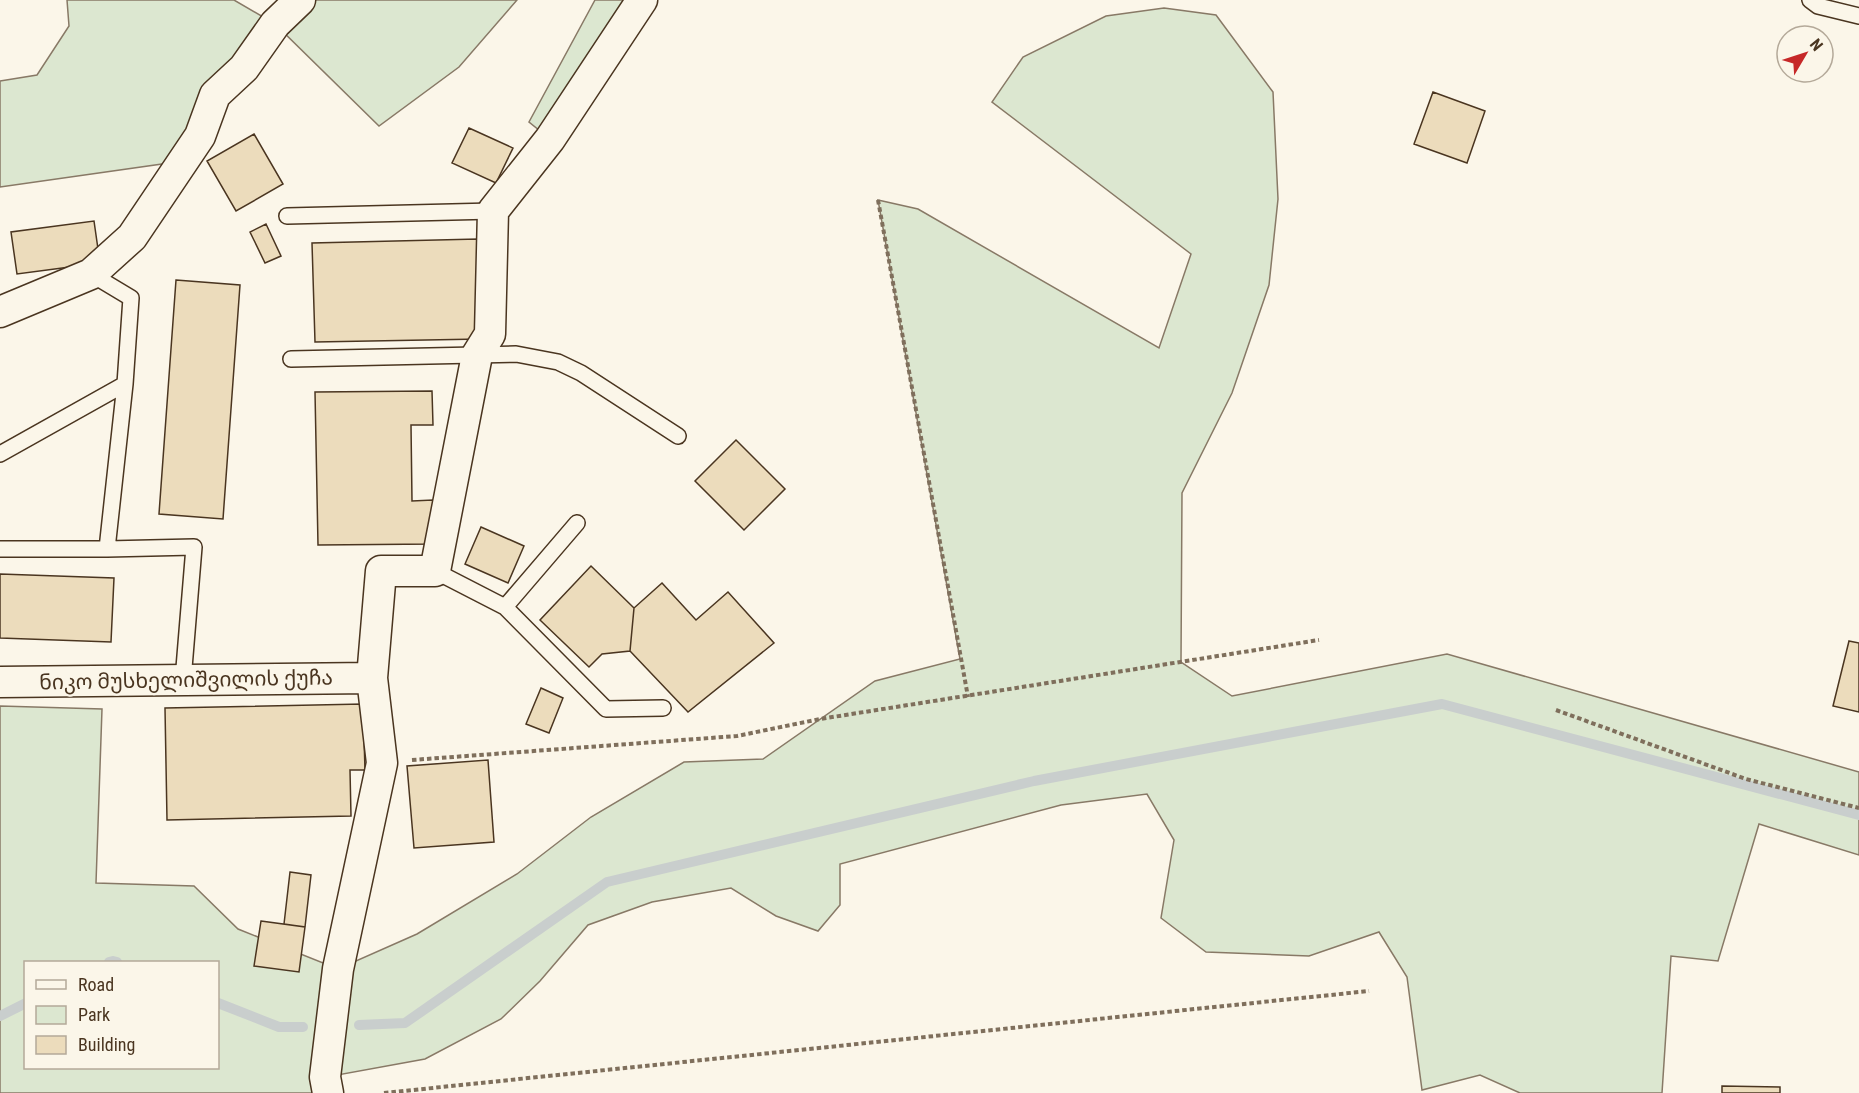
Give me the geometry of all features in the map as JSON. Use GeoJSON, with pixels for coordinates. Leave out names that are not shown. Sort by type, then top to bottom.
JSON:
{"type":"FeatureCollection","features":[{"type":"Feature","properties":{"kind":"street"},"geometry":{"type":"LineString","coordinates":[[0,312],[91,274],[132,237],[200,136],[215,94],[244,68],[275,24],[300,0]]}},
{"type":"Feature","properties":{"kind":"street"},"geometry":{"type":"LineString","coordinates":[[328,1093],[325,1077],[338,969],[382,763],[372,678],[381,571],[435,571],[477,355],[490,334],[493,211],[550,139],[642,0]]}},
{"type":"Feature","properties":{"kind":"street","name":"ნიკო მუსხელიშვილის ქუჩა"},"geometry":{"type":"LineString","coordinates":[[0,682],[372,678]]}},
{"type":"Feature","properties":{"kind":"lane"},"geometry":{"type":"LineString","coordinates":[[1810,0],[1818,6],[1859,16]]}},
{"type":"Feature","properties":{"kind":"lane"},"geometry":{"type":"LineString","coordinates":[[287,216],[493,211]]}},
{"type":"Feature","properties":{"kind":"lane"},"geometry":{"type":"LineString","coordinates":[[91,274],[131,298],[125,384],[106,549]]}},
{"type":"Feature","properties":{"kind":"lane"},"geometry":{"type":"LineString","coordinates":[[291,359],[516,354],[558,362],[581,373],[678,436]]}},
{"type":"Feature","properties":{"kind":"lane"},"geometry":{"type":"LineString","coordinates":[[0,454],[125,384]]}},
{"type":"Feature","properties":{"kind":"lane"},"geometry":{"type":"LineString","coordinates":[[505,607],[577,523]]}},
{"type":"Feature","properties":{"kind":"lane"},"geometry":{"type":"LineString","coordinates":[[0,549],[194,547],[183,680]]}},
{"type":"Feature","properties":{"kind":"lane"},"geometry":{"type":"LineString","coordinates":[[435,571],[505,607],[606,708],[663,708]]}},
{"type":"Feature","properties":{"kind":"path"},"geometry":{"type":"LineString","coordinates":[[878,200],[968,697]]}},
{"type":"Feature","properties":{"kind":"path"},"geometry":{"type":"LineString","coordinates":[[382,763],[737,736],[820,719],[1318,640]]}},
{"type":"Feature","properties":{"kind":"path"},"geometry":{"type":"LineString","coordinates":[[1556,710],[1746,779],[1859,808]]}},
{"type":"Feature","properties":{"kind":"path"},"geometry":{"type":"LineString","coordinates":[[384,1093],[1369,991]]}},
{"type":"Feature","properties":{"kind":"green space"},"geometry":{"type":"Polygon","coordinates":[[[67,0],[234,0],[275,24],[183,161],[0,187],[0,81],[37,75],[69,26],[67,0]]]}},
{"type":"Feature","properties":{"kind":"green space"},"geometry":{"type":"Polygon","coordinates":[[[300,0],[517,0],[459,67],[379,126],[275,24],[300,0]]]}},
{"type":"Feature","properties":{"kind":"green space"},"geometry":{"type":"Polygon","coordinates":[[[595,0],[642,0],[550,139],[529,122],[595,0]]]}},
{"type":"Feature","properties":{"kind":"green space"},"geometry":{"type":"Polygon","coordinates":[[[1164,8],[1216,15],[1273,92],[1278,199],[1269,285],[1232,393],[1182,493],[1181,662],[1232,696],[1447,654],[1859,772],[1859,855],[1759,824],[1718,961],[1671,956],[1662,1093],[1520,1093],[1480,1075],[1422,1090],[1407,977],[1379,932],[1309,956],[1206,952],[1161,918],[1174,840],[1147,794],[1061,805],[840,864],[840,905],[818,931],[776,916],[731,888],[652,902],[588,925],[540,981],[501,1019],[425,1059],[326,1077],[328,1093],[0,1093],[0,706],[102,709],[96,883],[194,886],[238,929],[338,969],[417,934],[517,874],[591,817],[684,762],[763,759],[875,681],[960,659],[878,200],[918,209],[1159,348],[1191,254],[992,102],[1023,57],[1106,16],[1164,8]]]}},
{"type":"Feature","properties":{"kind":"building"},"geometry":{"type":"Polygon","coordinates":[[[1433,92],[1485,111],[1467,163],[1414,144],[1433,92]]]}},
{"type":"Feature","properties":{"kind":"building"},"geometry":{"type":"Polygon","coordinates":[[[469,128],[513,148],[496,183],[452,163],[469,128]]]}},
{"type":"Feature","properties":{"kind":"building"},"geometry":{"type":"Polygon","coordinates":[[[254,134],[283,184],[236,211],[207,161],[254,134]]]}},
{"type":"Feature","properties":{"kind":"building"},"geometry":{"type":"Polygon","coordinates":[[[94,221],[100,263],[17,274],[11,232],[94,221]]]}},
{"type":"Feature","properties":{"kind":"building"},"geometry":{"type":"Polygon","coordinates":[[[266,224],[281,256],[265,263],[250,232],[266,224]]]}},
{"type":"Feature","properties":{"kind":"building"},"geometry":{"type":"Polygon","coordinates":[[[478,239],[481,339],[315,342],[312,243],[478,239]]]}},
{"type":"Feature","properties":{"kind":"building"},"geometry":{"type":"Polygon","coordinates":[[[176,280],[240,285],[223,519],[159,514],[176,280]]]}},
{"type":"Feature","properties":{"kind":"building"},"geometry":{"type":"Polygon","coordinates":[[[432,391],[433,425],[411,425],[412,501],[433,500],[434,544],[318,545],[315,392],[432,391]]]}},
{"type":"Feature","properties":{"kind":"building"},"geometry":{"type":"Polygon","coordinates":[[[736,440],[785,489],[744,530],[695,481],[736,440]]]}},
{"type":"Feature","properties":{"kind":"building"},"geometry":{"type":"Polygon","coordinates":[[[481,527],[524,546],[508,583],[465,564],[481,527]]]}},
{"type":"Feature","properties":{"kind":"building"},"geometry":{"type":"Polygon","coordinates":[[[591,566],[634,608],[630,651],[602,654],[589,667],[540,620],[591,566]]]}},
{"type":"Feature","properties":{"kind":"building"},"geometry":{"type":"Polygon","coordinates":[[[0,574],[114,578],[111,642],[0,638],[0,574]]]}},
{"type":"Feature","properties":{"kind":"building"},"geometry":{"type":"Polygon","coordinates":[[[662,583],[696,620],[728,592],[774,643],[688,712],[630,651],[634,608],[662,583]]]}},
{"type":"Feature","properties":{"kind":"building"},"geometry":{"type":"Polygon","coordinates":[[[1849,641],[1859,643],[1859,712],[1833,706],[1849,641]]]}},
{"type":"Feature","properties":{"kind":"building"},"geometry":{"type":"Polygon","coordinates":[[[541,688],[563,698],[549,733],[526,724],[541,688]]]}},
{"type":"Feature","properties":{"kind":"building"},"geometry":{"type":"Polygon","coordinates":[[[363,704],[365,770],[350,770],[351,816],[167,820],[165,708],[363,704]]]}},
{"type":"Feature","properties":{"kind":"building"},"geometry":{"type":"Polygon","coordinates":[[[488,760],[494,842],[414,848],[407,766],[488,760]]]}},
{"type":"Feature","properties":{"kind":"building"},"geometry":{"type":"Polygon","coordinates":[[[290,872],[311,875],[305,927],[284,924],[290,872]]]}},
{"type":"Feature","properties":{"kind":"building"},"geometry":{"type":"Polygon","coordinates":[[[261,921],[305,927],[299,972],[254,966],[261,921]]]}},
{"type":"Feature","properties":{"kind":"building"},"geometry":{"type":"Polygon","coordinates":[[[1722,1086],[1780,1087],[1780,1093],[1722,1093],[1722,1086]]]}},
{"type":"Feature","properties":{"kind":"waterway"},"geometry":{"type":"LineString","coordinates":[[359,1025],[405,1023],[607,882],[1034,781],[1442,704],[1859,815]]}},
{"type":"Feature","properties":{"kind":"waterway"},"geometry":{"type":"LineString","coordinates":[[219,1003],[279,1027],[303,1027]]}},
{"type":"Feature","properties":{"kind":"waterway"},"geometry":{"type":"LineString","coordinates":[[0,1016],[24,1004]]}}]}
